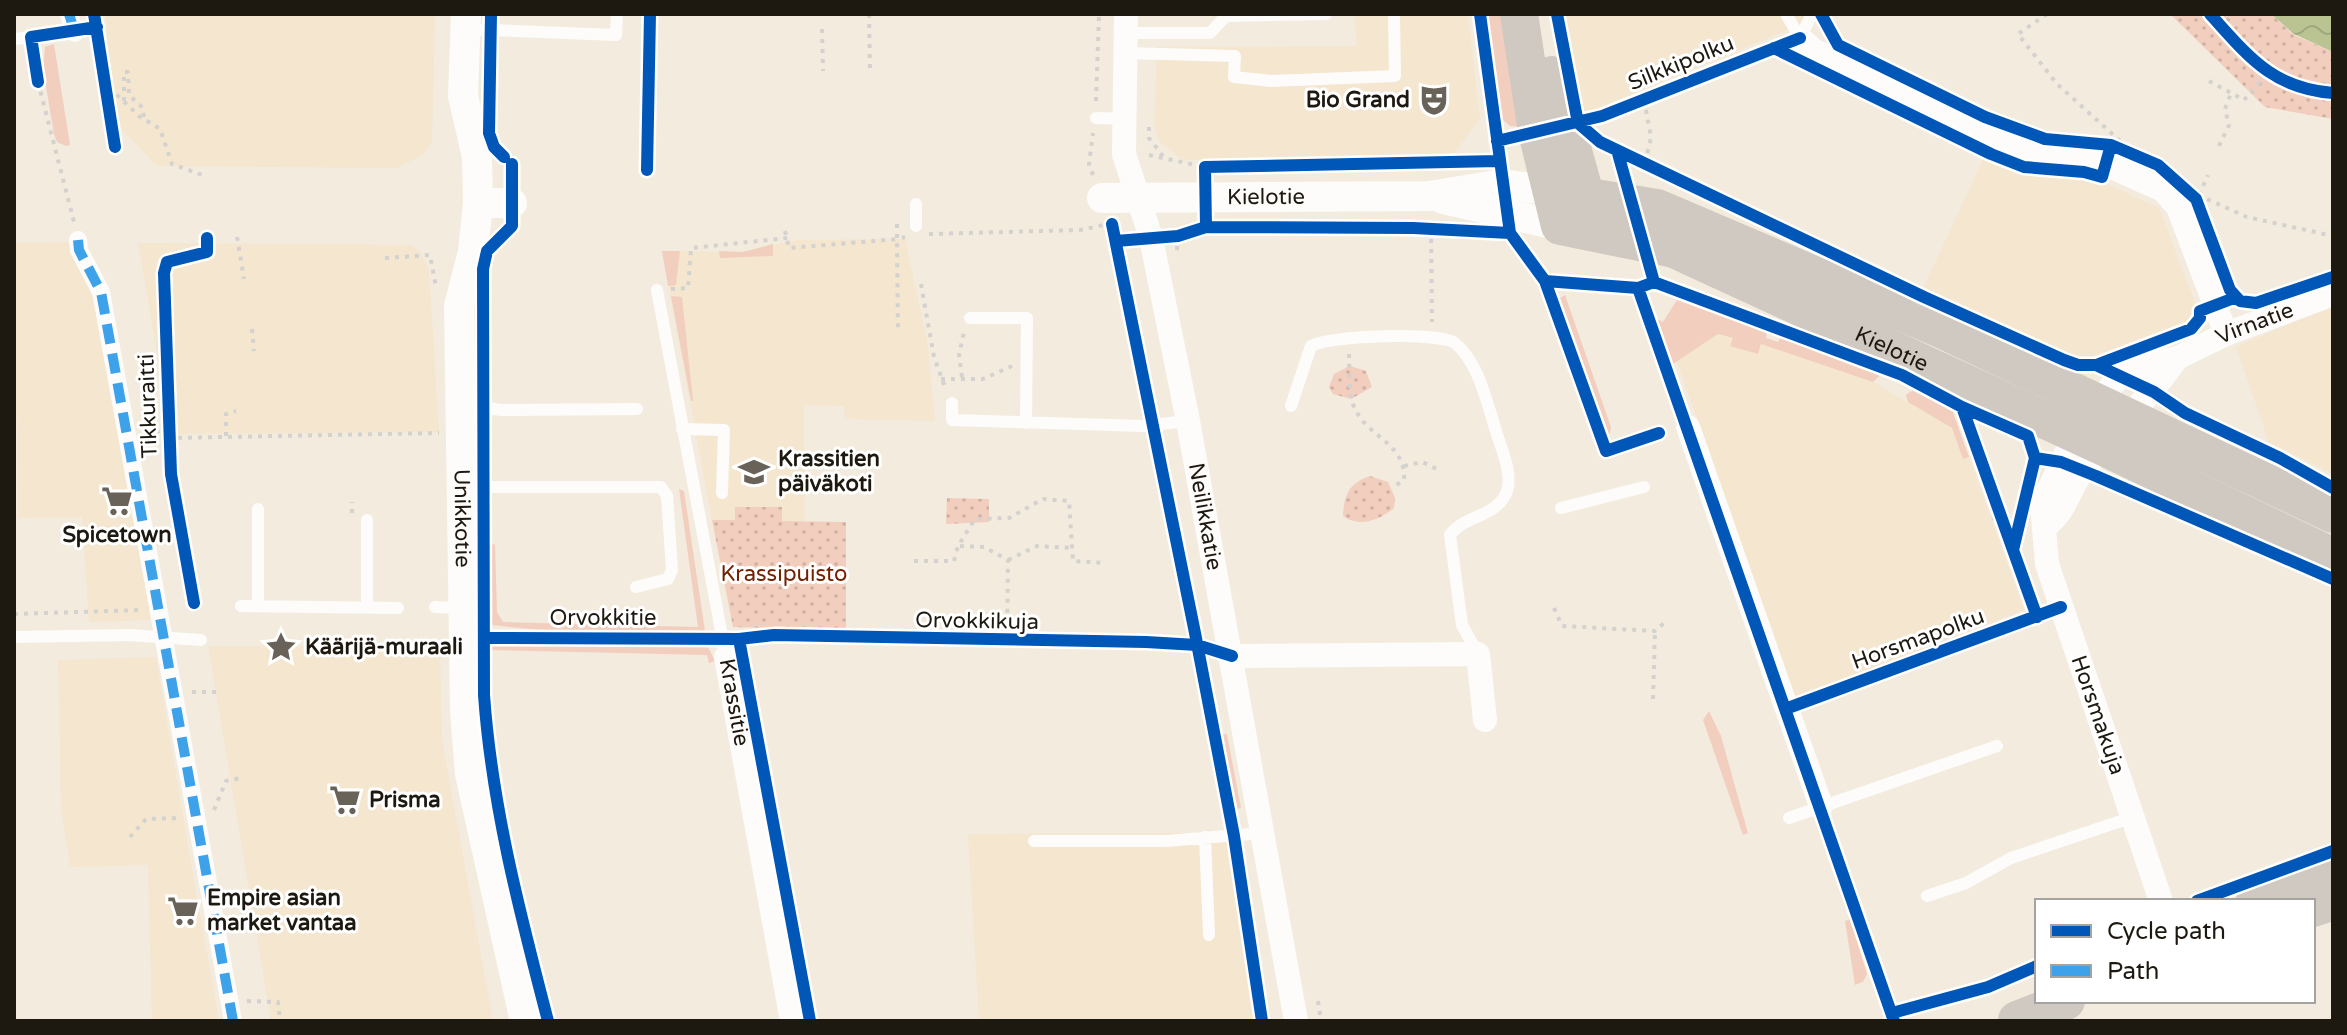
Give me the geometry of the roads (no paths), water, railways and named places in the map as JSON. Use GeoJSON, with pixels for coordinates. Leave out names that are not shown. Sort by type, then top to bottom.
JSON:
{"type":"FeatureCollection","features":[{"type":"Feature","properties":{"kind":"main road"},"geometry":{"type":"LineString","coordinates":[[1519,14],[1535,121],[1573,211]]}},
{"type":"Feature","properties":{"kind":"main road"},"geometry":{"type":"LineString","coordinates":[[1538,14],[1564,126],[1573,211]]}},
{"type":"Feature","properties":{"kind":"main road","name":"Kielotie"},"geometry":{"type":"LineString","coordinates":[[1573,211],[1657,208],[1941,329],[2100,425],[2333,557]]}},
{"type":"Feature","properties":{"kind":"main road","name":"Kielotie"},"geometry":{"type":"LineString","coordinates":[[2100,425],[2333,514]]}},
{"type":"Feature","properties":{"kind":"main road"},"geometry":{"type":"LineString","coordinates":[[2260,899],[2333,872]]}},
{"type":"Feature","properties":{"kind":"main road"},"geometry":{"type":"LineString","coordinates":[[2016,1020],[2035,1002]]}},
{"type":"Feature","properties":{"kind":"main road"},"geometry":{"type":"LineString","coordinates":[[2016,1020],[2061,1003]]}},
{"type":"Feature","properties":{"kind":"street"},"geometry":{"type":"LineString","coordinates":[[69,14],[75,33]]}},
{"type":"Feature","properties":{"kind":"street","name":"Unikkotie"},"geometry":{"type":"LineString","coordinates":[[466,21],[463,96],[477,157],[478,203],[473,252],[459,306],[465,711],[470,774],[525,1021]]}},
{"type":"Feature","properties":{"kind":"street","name":"Neilikkatie"},"geometry":{"type":"LineString","coordinates":[[1126,33],[1124,154],[1151,238],[1188,421],[1296,1021]]}},
{"type":"Feature","properties":{"kind":"street"},"geometry":{"type":"LineString","coordinates":[[1800,38],[1813,50],[1999,138],[2041,153],[2112,150],[2175,202],[2226,334]]}},
{"type":"Feature","properties":{"kind":"street","name":"Kielotie"},"geometry":{"type":"LineString","coordinates":[[1110,218],[1135,196],[1430,196],[1502,184],[1573,211]]}},
{"type":"Feature","properties":{"kind":"street"},"geometry":{"type":"LineString","coordinates":[[478,203],[512,203]]}},
{"type":"Feature","properties":{"kind":"street","name":"Tikkuraitti"},"geometry":{"type":"LineString","coordinates":[[78,240],[79,250],[101,292],[233,1021]]}},
{"type":"Feature","properties":{"kind":"street","name":"Virnatie"},"geometry":{"type":"LineString","coordinates":[[2100,425],[2121,376],[2138,367],[2177,358],[2226,334],[2333,294]]}},
{"type":"Feature","properties":{"kind":"street","name":"Virnatie"},"geometry":{"type":"LineString","coordinates":[[2100,425],[2154,392],[2177,358]]}},
{"type":"Feature","properties":{"kind":"street","name":"Horsmakuja"},"geometry":{"type":"LineString","coordinates":[[2100,425],[2083,471],[2059,516],[2046,526],[2047,564],[2160,899]]}},
{"type":"Feature","properties":{"kind":"street"},"geometry":{"type":"LineString","coordinates":[[1688,427],[1821,806]]}},
{"type":"Feature","properties":{"kind":"street"},"geometry":{"type":"LineString","coordinates":[[1232,656],[1478,654],[1485,720]]}},
{"type":"Feature","properties":{"kind":"street","name":"Krassitie"},"geometry":{"type":"LineString","coordinates":[[726,657],[792,1021]]}},
{"type":"Feature","properties":{"kind":"lane"},"geometry":{"type":"LineString","coordinates":[[466,21],[616,35],[617,14]]}},
{"type":"Feature","properties":{"kind":"lane"},"geometry":{"type":"LineString","coordinates":[[1126,33],[1210,33],[1227,15],[1326,14]]}},
{"type":"Feature","properties":{"kind":"lane"},"geometry":{"type":"LineString","coordinates":[[1126,33],[1235,56],[1234,77],[1272,81],[1395,76],[1394,14]]}},
{"type":"Feature","properties":{"kind":"lane"},"geometry":{"type":"LineString","coordinates":[[1786,14],[1800,38]]}},
{"type":"Feature","properties":{"kind":"lane"},"geometry":{"type":"LineString","coordinates":[[1800,38],[1812,14]]}},
{"type":"Feature","properties":{"kind":"lane"},"geometry":{"type":"LineString","coordinates":[[14,39],[31,37]]}},
{"type":"Feature","properties":{"kind":"lane"},"geometry":{"type":"LineString","coordinates":[[1096,118],[1125,119]]}},
{"type":"Feature","properties":{"kind":"lane"},"geometry":{"type":"LineString","coordinates":[[916,204],[916,226]]}},
{"type":"Feature","properties":{"kind":"lane","name":"Krassitie"},"geometry":{"type":"LineString","coordinates":[[657,290],[726,657]]}},
{"type":"Feature","properties":{"kind":"lane"},"geometry":{"type":"LineString","coordinates":[[970,318],[1027,318],[1026,423]]}},
{"type":"Feature","properties":{"kind":"lane"},"geometry":{"type":"LineString","coordinates":[[1291,406],[1311,346],[1329,339],[1438,336],[1452,341],[1473,365],[1503,453],[1508,484],[1502,500],[1490,511],[1450,535],[1462,625],[1478,654]]}},
{"type":"Feature","properties":{"kind":"lane"},"geometry":{"type":"LineString","coordinates":[[952,403],[952,420],[1155,426],[1188,421]]}},
{"type":"Feature","properties":{"kind":"lane"},"geometry":{"type":"LineString","coordinates":[[461,419],[501,410],[637,409]]}},
{"type":"Feature","properties":{"kind":"lane"},"geometry":{"type":"LineString","coordinates":[[682,429],[724,430],[722,493]]}},
{"type":"Feature","properties":{"kind":"lane"},"geometry":{"type":"LineString","coordinates":[[463,487],[661,487],[667,496],[672,570],[668,579],[636,587]]}},
{"type":"Feature","properties":{"kind":"lane"},"geometry":{"type":"LineString","coordinates":[[1561,508],[1644,487]]}},
{"type":"Feature","properties":{"kind":"lane"},"geometry":{"type":"LineString","coordinates":[[258,509],[258,606]]}},
{"type":"Feature","properties":{"kind":"lane"},"geometry":{"type":"LineString","coordinates":[[367,520],[367,607]]}},
{"type":"Feature","properties":{"kind":"lane"},"geometry":{"type":"LineString","coordinates":[[241,606],[398,608]]}},
{"type":"Feature","properties":{"kind":"lane"},"geometry":{"type":"LineString","coordinates":[[435,607],[465,608]]}},
{"type":"Feature","properties":{"kind":"lane"},"geometry":{"type":"LineString","coordinates":[[14,637],[129,635],[201,640]]}},
{"type":"Feature","properties":{"kind":"lane"},"geometry":{"type":"LineString","coordinates":[[1789,818],[1997,746]]}},
{"type":"Feature","properties":{"kind":"lane"},"geometry":{"type":"LineString","coordinates":[[1927,896],[1966,883],[2011,858],[2133,817]]}},
{"type":"Feature","properties":{"kind":"lane"},"geometry":{"type":"LineString","coordinates":[[1034,841],[1166,841],[1263,833]]}},
{"type":"Feature","properties":{"kind":"lane"},"geometry":{"type":"LineString","coordinates":[[1205,837],[1209,935]]}},
{"type":"Feature","properties":{"kind":"water"},"geometry":{"type":"Polygon","coordinates":[[[2271,14],[2333,14],[2333,52],[2294,34],[2271,14]]]}},
{"type":"Feature","properties":{"kind":"place","name":"Bio Grand"},"geometry":{"type":"Point","coordinates":[1434,100]}},
{"type":"Feature","properties":{"kind":"place","name":"Krassitien päiväkoti"},"geometry":{"type":"Point","coordinates":[754,472]}},
{"type":"Feature","properties":{"kind":"place","name":"Spicetown"},"geometry":{"type":"Point","coordinates":[117,501]}},
{"type":"Feature","properties":{"kind":"place","name":"Käärijä-muraali"},"geometry":{"type":"Point","coordinates":[281,647]}},
{"type":"Feature","properties":{"kind":"place","name":"Prisma"},"geometry":{"type":"Point","coordinates":[345,800]}},
{"type":"Feature","properties":{"kind":"place","name":"Empire asian market vantaa"},"geometry":{"type":"Point","coordinates":[183,911]}},
{"type":"Feature","properties":{"kind":"park label","name":"Krassipuisto"},"geometry":{"type":"Point","coordinates":[784,574]}}]}
